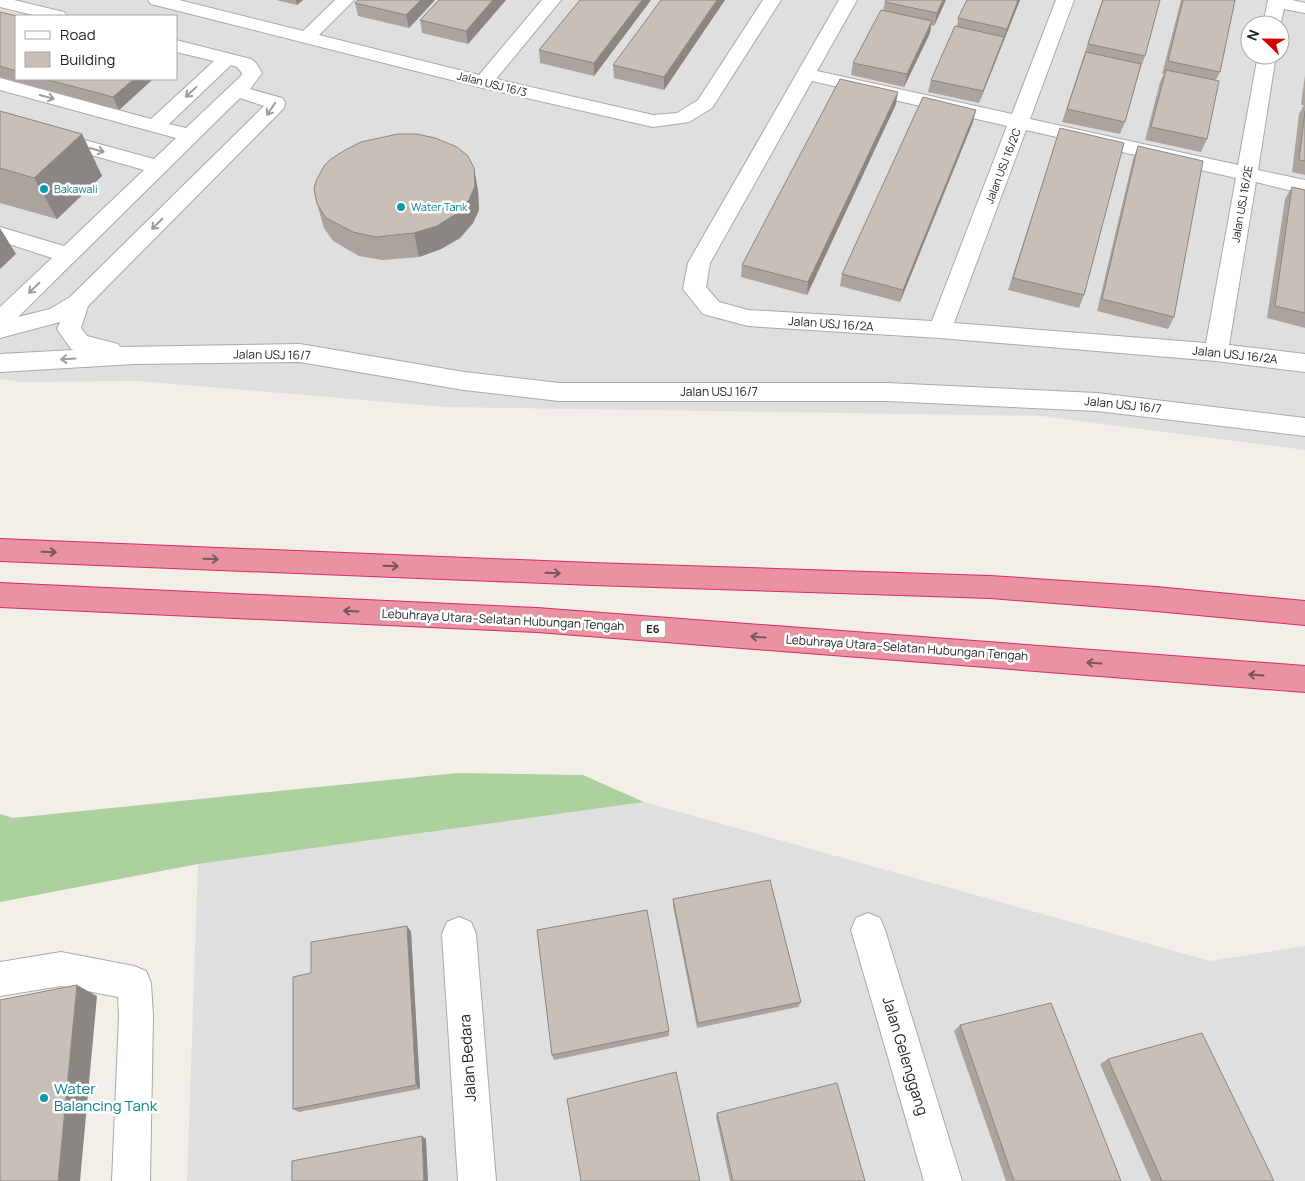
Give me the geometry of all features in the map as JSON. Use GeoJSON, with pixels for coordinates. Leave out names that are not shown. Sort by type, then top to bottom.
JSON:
{"type":"FeatureCollection","features":[{"type":"Feature","properties":{"kind":"highway"},"geometry":{"type":"LineString","coordinates":[[0,550],[592,574],[990,587],[1156,599],[1305,613]]}},
{"type":"Feature","properties":{"kind":"highway","name":"Lebuhraya Utara–Selatan Hubungan Tengah"},"geometry":{"type":"LineString","coordinates":[[0,596],[537,620],[1305,679]]}},
{"type":"Feature","properties":{"kind":"street","name":"Jalan USJ 16/3"},"geometry":{"type":"LineString","coordinates":[[157,0],[483,82],[632,118],[653,121],[682,118],[705,104],[772,0]]}},
{"type":"Feature","properties":{"kind":"street"},"geometry":{"type":"LineString","coordinates":[[307,37],[346,0]]}},
{"type":"Feature","properties":{"kind":"street"},"geometry":{"type":"LineString","coordinates":[[483,82],[552,0]]}},
{"type":"Feature","properties":{"kind":"street","name":"Jalan USJ 16/2A"},"geometry":{"type":"LineString","coordinates":[[848,0],[699,263],[694,289],[711,308],[748,318],[940,330],[1216,352],[1305,363]]}},
{"type":"Feature","properties":{"kind":"street","name":"Jalan USJ 16/2C"},"geometry":{"type":"LineString","coordinates":[[940,330],[1065,0]]}},
{"type":"Feature","properties":{"kind":"street"},"geometry":{"type":"LineString","coordinates":[[1274,15],[1276,1],[1305,8]]}},
{"type":"Feature","properties":{"kind":"street"},"geometry":{"type":"LineString","coordinates":[[0,2],[54,15]]}},
{"type":"Feature","properties":{"kind":"street"},"geometry":{"type":"LineString","coordinates":[[0,321],[237,91],[249,79],[252,73],[249,67],[244,64],[178,47]]}},
{"type":"Feature","properties":{"kind":"street"},"geometry":{"type":"LineString","coordinates":[[155,126],[227,59]]}},
{"type":"Feature","properties":{"kind":"street","name":"Jalan USJ 16/2E"},"geometry":{"type":"LineString","coordinates":[[1216,352],[1265,65]]}},
{"type":"Feature","properties":{"kind":"street"},"geometry":{"type":"LineString","coordinates":[[806,74],[1305,187]]}},
{"type":"Feature","properties":{"kind":"street"},"geometry":{"type":"LineString","coordinates":[[0,84],[191,136]]}},
{"type":"Feature","properties":{"kind":"street"},"geometry":{"type":"LineString","coordinates":[[0,330],[58,315],[78,303],[274,108],[275,102],[237,91]]}},
{"type":"Feature","properties":{"kind":"street"},"geometry":{"type":"LineString","coordinates":[[0,123],[158,167]]}},
{"type":"Feature","properties":{"kind":"street"},"geometry":{"type":"LineString","coordinates":[[0,234],[68,255]]}},
{"type":"Feature","properties":{"kind":"street"},"geometry":{"type":"LineString","coordinates":[[78,303],[69,329],[79,343],[134,355]]}},
{"type":"Feature","properties":{"kind":"street","name":"Jalan USJ 16/7"},"geometry":{"type":"LineString","coordinates":[[134,355],[300,353],[464,381],[559,392],[887,392],[1098,402],[1305,427]]}},
{"type":"Feature","properties":{"kind":"street"},"geometry":{"type":"LineString","coordinates":[[0,363],[134,355]]}},
{"type":"Feature","properties":{"kind":"street","name":"Jalan Gelenggang"},"geometry":{"type":"LineString","coordinates":[[868,930],[943,1181]]}},
{"type":"Feature","properties":{"kind":"street","name":"Jalan Bedara"},"geometry":{"type":"LineString","coordinates":[[459,934],[477,1181]]}},
{"type":"Feature","properties":{"kind":"street"},"geometry":{"type":"LineString","coordinates":[[0,979],[61,969],[134,983],[136,1016],[131,1181]]}},
{"type":"Feature","properties":{"kind":"shaded area"},"geometry":{"type":"Polygon","coordinates":[[[0,0],[1305,0],[1305,450],[1041,416],[447,407],[137,381],[21,382],[0,379],[0,0]]]}},
{"type":"Feature","properties":{"kind":"shaded area"},"geometry":{"type":"Polygon","coordinates":[[[644,802],[1210,961],[1305,946],[1305,1181],[187,1181],[198,864],[644,802]]]}},
{"type":"Feature","properties":{"kind":"green space"},"geometry":{"type":"Polygon","coordinates":[[[457,773],[583,775],[644,802],[198,864],[0,902],[0,814],[13,818],[457,773]]]}},
{"type":"Feature","properties":{"kind":"building"},"geometry":{"type":"Polygon","coordinates":[[[358,0],[421,0],[406,15],[355,3],[358,0]]]}},
{"type":"Feature","properties":{"kind":"building"},"geometry":{"type":"Polygon","coordinates":[[[439,0],[493,0],[466,31],[420,20],[439,0]]]}},
{"type":"Feature","properties":{"kind":"building"},"geometry":{"type":"Polygon","coordinates":[[[580,0],[642,0],[594,63],[539,50],[580,0]]]}},
{"type":"Feature","properties":{"kind":"building"},"geometry":{"type":"Polygon","coordinates":[[[661,0],[717,0],[664,77],[613,65],[661,0]]]}},
{"type":"Feature","properties":{"kind":"building"},"geometry":{"type":"Polygon","coordinates":[[[886,0],[943,0],[937,13],[885,2],[886,0]]]}},
{"type":"Feature","properties":{"kind":"building"},"geometry":{"type":"Polygon","coordinates":[[[967,0],[1018,0],[1007,29],[958,18],[967,0]]]}},
{"type":"Feature","properties":{"kind":"building"},"geometry":{"type":"Polygon","coordinates":[[[1103,0],[1160,0],[1145,56],[1088,44],[1103,0]]]}},
{"type":"Feature","properties":{"kind":"building"},"geometry":{"type":"Polygon","coordinates":[[[1183,0],[1235,0],[1220,72],[1168,61],[1183,0]]]}},
{"type":"Feature","properties":{"kind":"building"},"geometry":{"type":"Polygon","coordinates":[[[881,10],[932,21],[907,74],[853,63],[881,10]]]}},
{"type":"Feature","properties":{"kind":"building"},"geometry":{"type":"Polygon","coordinates":[[[0,12],[15,16],[15,71],[0,66],[0,12]]]}},
{"type":"Feature","properties":{"kind":"building"},"geometry":{"type":"Polygon","coordinates":[[[955,26],[1004,37],[983,91],[931,80],[955,26]]]}},
{"type":"Feature","properties":{"kind":"building"},"geometry":{"type":"Polygon","coordinates":[[[1086,52],[1141,64],[1125,122],[1067,109],[1086,52]]]}},
{"type":"Feature","properties":{"kind":"building"},"geometry":{"type":"Polygon","coordinates":[[[1166,70],[1219,81],[1207,139],[1151,127],[1166,70]]]}},
{"type":"Feature","properties":{"kind":"building"},"geometry":{"type":"Polygon","coordinates":[[[840,79],[898,92],[808,282],[742,265],[840,79]]]}},
{"type":"Feature","properties":{"kind":"building"},"geometry":{"type":"Polygon","coordinates":[[[49,80],[133,80],[113,97],[49,80]]]}},
{"type":"Feature","properties":{"kind":"building"},"geometry":{"type":"Polygon","coordinates":[[[923,97],[976,110],[903,290],[842,274],[923,97]]]}},
{"type":"Feature","properties":{"kind":"building"},"geometry":{"type":"Polygon","coordinates":[[[0,111],[82,134],[34,178],[0,168],[0,111]]]}},
{"type":"Feature","properties":{"kind":"building"},"geometry":{"type":"Polygon","coordinates":[[[1305,111],[1305,161],[1299,160],[1305,111]]]}},
{"type":"Feature","properties":{"kind":"building"},"geometry":{"type":"Polygon","coordinates":[[[1060,128],[1124,143],[1084,295],[1013,278],[1060,128]]]}},
{"type":"Feature","properties":{"kind":"building","name":"Water Tank"},"geometry":{"type":"Polygon","coordinates":[[[398,134],[417,134],[435,138],[457,147],[468,156],[474,168],[475,186],[469,200],[456,214],[437,226],[414,233],[376,237],[353,232],[326,218],[317,204],[314,189],[324,166],[331,159],[361,142],[398,134]]]}},
{"type":"Feature","properties":{"kind":"building"},"geometry":{"type":"Polygon","coordinates":[[[1138,146],[1203,161],[1174,317],[1102,299],[1138,146]]]}},
{"type":"Feature","properties":{"kind":"building"},"geometry":{"type":"Polygon","coordinates":[[[1292,187],[1305,190],[1305,313],[1275,306],[1292,187]]]}},
{"type":"Feature","properties":{"kind":"building"},"geometry":{"type":"Polygon","coordinates":[[[770,880],[801,1002],[698,1023],[673,899],[770,880]]]}},
{"type":"Feature","properties":{"kind":"building"},"geometry":{"type":"Polygon","coordinates":[[[647,910],[669,1031],[552,1055],[537,930],[647,910]]]}},
{"type":"Feature","properties":{"kind":"building"},"geometry":{"type":"Polygon","coordinates":[[[407,926],[416,1085],[293,1109],[293,977],[311,973],[311,942],[407,926]]]}},
{"type":"Feature","properties":{"kind":"building","name":"Water Balancing Tank"},"geometry":{"type":"Polygon","coordinates":[[[77,985],[58,1181],[0,1181],[0,1000],[77,985]]]}},
{"type":"Feature","properties":{"kind":"building"},"geometry":{"type":"Polygon","coordinates":[[[1051,1003],[1121,1181],[1014,1181],[960,1025],[1051,1003]]]}},
{"type":"Feature","properties":{"kind":"building"},"geometry":{"type":"Polygon","coordinates":[[[1202,1033],[1274,1181],[1162,1181],[1108,1059],[1202,1033]]]}},
{"type":"Feature","properties":{"kind":"building"},"geometry":{"type":"Polygon","coordinates":[[[676,1072],[700,1181],[581,1181],[567,1099],[676,1072]]]}},
{"type":"Feature","properties":{"kind":"building"},"geometry":{"type":"Polygon","coordinates":[[[837,1083],[865,1181],[733,1181],[717,1113],[837,1083]]]}},
{"type":"Feature","properties":{"kind":"building"},"geometry":{"type":"Polygon","coordinates":[[[422,1136],[424,1181],[292,1181],[292,1161],[422,1136]]]}},
{"type":"Feature","properties":{"kind":"place","name":"Bakawali"},"geometry":{"type":"Point","coordinates":[44,189]}},
{"type":"Feature","properties":{"kind":"place","name":"Water Tank"},"geometry":{"type":"Point","coordinates":[401,207]}},
{"type":"Feature","properties":{"kind":"place","name":"Water Balancing Tank"},"geometry":{"type":"Point","coordinates":[44,1098]}}]}
